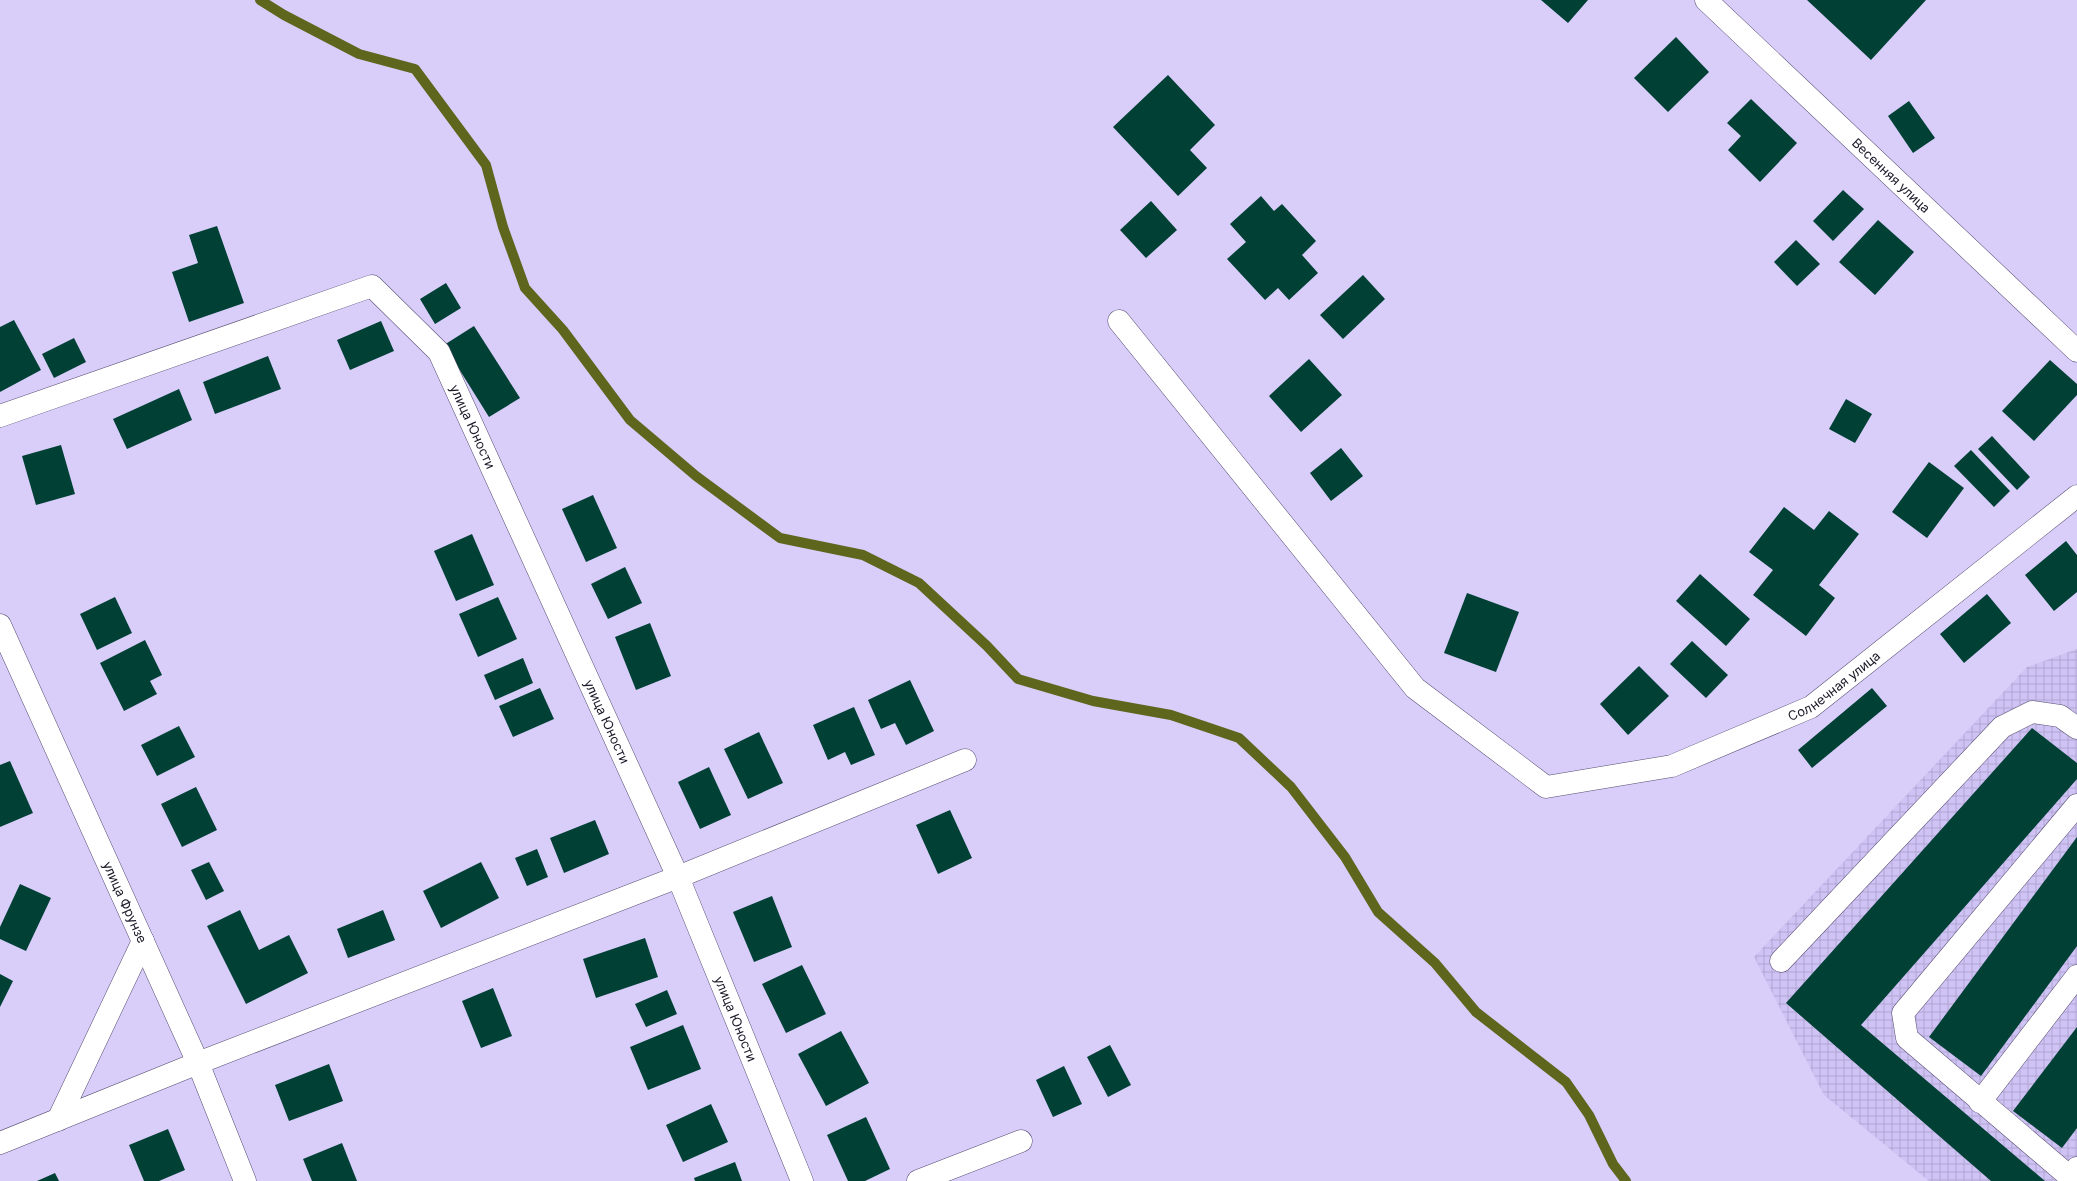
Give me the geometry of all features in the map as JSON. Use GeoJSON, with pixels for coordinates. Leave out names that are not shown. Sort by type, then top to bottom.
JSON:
{"type":"FeatureCollection","features":[{"type":"Feature","properties":{"kind":"street","name":"Весенняя улица"},"geometry":{"type":"LineString","coordinates":[[1706,0],[2077,352]]}},
{"type":"Feature","properties":{"kind":"street","name":"улица Юности"},"geometry":{"type":"LineString","coordinates":[[0,416],[372,286],[439,352],[678,877],[802,1181]]}},
{"type":"Feature","properties":{"kind":"street","name":"Солнечная улица"},"geometry":{"type":"LineString","coordinates":[[1120,321],[1415,688],[1546,787],[1672,766],[1811,707],[2077,496]]}},
{"type":"Feature","properties":{"kind":"street","name":"улица Фрунзе"},"geometry":{"type":"LineString","coordinates":[[0,625],[198,1063],[246,1181]]}},
{"type":"Feature","properties":{"kind":"street"},"geometry":{"type":"LineString","coordinates":[[1781,962],[2002,727],[2032,712],[2060,716],[2077,728]]}},
{"type":"Feature","properties":{"kind":"street"},"geometry":{"type":"LineString","coordinates":[[0,1143],[198,1063],[678,877],[964,760]]}},
{"type":"Feature","properties":{"kind":"street"},"geometry":{"type":"LineString","coordinates":[[2077,805],[1903,1013],[1907,1038],[1980,1102],[2070,1177],[2077,1168]]}},
{"type":"Feature","properties":{"kind":"street"},"geometry":{"type":"LineString","coordinates":[[58,1120],[143,941]]}},
{"type":"Feature","properties":{"kind":"street"},"geometry":{"type":"LineString","coordinates":[[1980,1102],[2077,976]]}},
{"type":"Feature","properties":{"kind":"street"},"geometry":{"type":"LineString","coordinates":[[918,1181],[1021,1141]]}},
{"type":"Feature","properties":{"kind":"shaded area"},"geometry":{"type":"Polygon","coordinates":[[[2077,649],[2077,1181],[1929,1181],[1824,1095],[1754,957],[2027,667],[2077,649]]]}},
{"type":"Feature","properties":{"kind":"building"},"geometry":{"type":"Polygon","coordinates":[[[1541,0],[1588,0],[1568,23],[1541,0]]]}},
{"type":"Feature","properties":{"kind":"building"},"geometry":{"type":"Polygon","coordinates":[[[1807,0],[1926,0],[1871,60],[1807,0]]]}},
{"type":"Feature","properties":{"kind":"building"},"geometry":{"type":"Polygon","coordinates":[[[1676,37],[1709,72],[1668,112],[1634,78],[1676,37]]]}},
{"type":"Feature","properties":{"kind":"building"},"geometry":{"type":"Polygon","coordinates":[[[1168,75],[1215,125],[1190,150],[1207,168],[1178,196],[1113,127],[1168,75]]]}},
{"type":"Feature","properties":{"kind":"building"},"geometry":{"type":"Polygon","coordinates":[[[1751,99],[1797,143],[1760,182],[1728,150],[1741,136],[1727,123],[1751,99]]]}},
{"type":"Feature","properties":{"kind":"building"},"geometry":{"type":"Polygon","coordinates":[[[1909,101],[1935,138],[1913,153],[1888,116],[1909,101]]]}},
{"type":"Feature","properties":{"kind":"building"},"geometry":{"type":"Polygon","coordinates":[[[1843,190],[1864,209],[1833,241],[1813,221],[1843,190]]]}},
{"type":"Feature","properties":{"kind":"building"},"geometry":{"type":"Polygon","coordinates":[[[1261,196],[1274,211],[1282,204],[1316,241],[1302,255],[1318,273],[1289,300],[1278,288],[1265,300],[1227,259],[1246,242],[1230,224],[1261,196]]]}},
{"type":"Feature","properties":{"kind":"building"},"geometry":{"type":"Polygon","coordinates":[[[1151,201],[1177,230],[1146,258],[1120,230],[1151,201]]]}},
{"type":"Feature","properties":{"kind":"building"},"geometry":{"type":"Polygon","coordinates":[[[1878,220],[1914,252],[1875,295],[1839,262],[1878,220]]]}},
{"type":"Feature","properties":{"kind":"building"},"geometry":{"type":"Polygon","coordinates":[[[217,226],[244,303],[189,322],[172,272],[198,263],[189,235],[217,226]]]}},
{"type":"Feature","properties":{"kind":"building"},"geometry":{"type":"Polygon","coordinates":[[[1796,240],[1820,264],[1797,286],[1774,262],[1796,240]]]}},
{"type":"Feature","properties":{"kind":"building"},"geometry":{"type":"Polygon","coordinates":[[[1363,275],[1385,299],[1343,339],[1320,315],[1363,275]]]}},
{"type":"Feature","properties":{"kind":"building"},"geometry":{"type":"Polygon","coordinates":[[[446,283],[461,308],[435,324],[420,299],[446,283]]]}},
{"type":"Feature","properties":{"kind":"building"},"geometry":{"type":"Polygon","coordinates":[[[14,320],[41,370],[0,392],[0,327],[14,320]]]}},
{"type":"Feature","properties":{"kind":"building"},"geometry":{"type":"Polygon","coordinates":[[[381,321],[394,351],[350,370],[337,340],[381,321]]]}},
{"type":"Feature","properties":{"kind":"building"},"geometry":{"type":"Polygon","coordinates":[[[474,326],[520,398],[489,417],[444,345],[474,326]]]}},
{"type":"Feature","properties":{"kind":"building"},"geometry":{"type":"Polygon","coordinates":[[[74,338],[86,362],[54,378],[42,354],[74,338]]]}},
{"type":"Feature","properties":{"kind":"building"},"geometry":{"type":"Polygon","coordinates":[[[268,356],[281,389],[215,414],[203,382],[268,356]]]}},
{"type":"Feature","properties":{"kind":"building"},"geometry":{"type":"Polygon","coordinates":[[[1309,359],[1342,395],[1301,432],[1269,396],[1309,359]]]}},
{"type":"Feature","properties":{"kind":"building"},"geometry":{"type":"Polygon","coordinates":[[[2050,360],[2077,384],[2077,395],[2034,441],[2002,411],[2050,360]]]}},
{"type":"Feature","properties":{"kind":"building"},"geometry":{"type":"Polygon","coordinates":[[[179,389],[192,420],[127,449],[113,419],[179,389]]]}},
{"type":"Feature","properties":{"kind":"building"},"geometry":{"type":"Polygon","coordinates":[[[1846,399],[1872,414],[1855,443],[1829,429],[1846,399]]]}},
{"type":"Feature","properties":{"kind":"building"},"geometry":{"type":"Polygon","coordinates":[[[1992,436],[2030,477],[2017,490],[1978,449],[1992,436]]]}},
{"type":"Feature","properties":{"kind":"building"},"geometry":{"type":"Polygon","coordinates":[[[61,445],[75,494],[36,505],[22,456],[61,445]]]}},
{"type":"Feature","properties":{"kind":"building"},"geometry":{"type":"Polygon","coordinates":[[[1341,448],[1363,476],[1331,501],[1310,473],[1341,448]]]}},
{"type":"Feature","properties":{"kind":"building"},"geometry":{"type":"Polygon","coordinates":[[[1971,450],[2010,491],[1994,507],[1954,466],[1971,450]]]}},
{"type":"Feature","properties":{"kind":"building"},"geometry":{"type":"Polygon","coordinates":[[[1929,462],[1964,488],[1927,538],[1892,512],[1929,462]]]}},
{"type":"Feature","properties":{"kind":"building"},"geometry":{"type":"Polygon","coordinates":[[[593,495],[617,548],[586,562],[562,509],[593,495]]]}},
{"type":"Feature","properties":{"kind":"building"},"geometry":{"type":"Polygon","coordinates":[[[1784,507],[1814,530],[1829,511],[1859,534],[1819,585],[1835,598],[1806,636],[1753,595],[1773,570],[1749,552],[1784,507]]]}},
{"type":"Feature","properties":{"kind":"building"},"geometry":{"type":"Polygon","coordinates":[[[472,534],[494,585],[456,601],[434,551],[472,534]]]}},
{"type":"Feature","properties":{"kind":"building"},"geometry":{"type":"Polygon","coordinates":[[[2066,541],[2077,555],[2077,592],[2054,611],[2025,575],[2066,541]]]}},
{"type":"Feature","properties":{"kind":"building"},"geometry":{"type":"Polygon","coordinates":[[[625,567],[642,603],[608,619],[591,584],[625,567]]]}},
{"type":"Feature","properties":{"kind":"building"},"geometry":{"type":"Polygon","coordinates":[[[1700,574],[1750,619],[1726,646],[1676,601],[1700,574]]]}},
{"type":"Feature","properties":{"kind":"building"},"geometry":{"type":"Polygon","coordinates":[[[1467,593],[1519,612],[1496,672],[1444,653],[1467,593]]]}},
{"type":"Feature","properties":{"kind":"building"},"geometry":{"type":"Polygon","coordinates":[[[1987,594],[2011,623],[1964,663],[1940,634],[1987,594]]]}},
{"type":"Feature","properties":{"kind":"building"},"geometry":{"type":"Polygon","coordinates":[[[115,597],[132,633],[97,650],[80,614],[115,597]]]}},
{"type":"Feature","properties":{"kind":"building"},"geometry":{"type":"Polygon","coordinates":[[[498,597],[517,639],[478,657],[459,614],[498,597]]]}},
{"type":"Feature","properties":{"kind":"building"},"geometry":{"type":"Polygon","coordinates":[[[650,623],[671,676],[636,690],[615,637],[650,623]]]}},
{"type":"Feature","properties":{"kind":"building"},"geometry":{"type":"Polygon","coordinates":[[[145,640],[162,675],[150,681],[157,694],[124,711],[100,663],[145,640]]]}},
{"type":"Feature","properties":{"kind":"building"},"geometry":{"type":"Polygon","coordinates":[[[1692,641],[1728,675],[1706,698],[1670,664],[1692,641]]]}},
{"type":"Feature","properties":{"kind":"building"},"geometry":{"type":"Polygon","coordinates":[[[523,658],[533,683],[495,700],[484,675],[523,658]]]}},
{"type":"Feature","properties":{"kind":"building"},"geometry":{"type":"Polygon","coordinates":[[[1639,666],[1669,696],[1628,735],[1600,704],[1639,666]]]}},
{"type":"Feature","properties":{"kind":"building"},"geometry":{"type":"Polygon","coordinates":[[[910,680],[934,731],[906,745],[895,723],[881,729],[868,700],[910,680]]]}},
{"type":"Feature","properties":{"kind":"building"},"geometry":{"type":"Polygon","coordinates":[[[540,688],[554,719],[513,737],[499,706],[540,688]]]}},
{"type":"Feature","properties":{"kind":"building"},"geometry":{"type":"Polygon","coordinates":[[[1872,688],[1887,706],[1812,768],[1798,750],[1872,688]]]}},
{"type":"Feature","properties":{"kind":"building"},"geometry":{"type":"Polygon","coordinates":[[[854,707],[875,755],[851,765],[845,752],[828,760],[813,725],[854,707]]]}},
{"type":"Feature","properties":{"kind":"building"},"geometry":{"type":"Polygon","coordinates":[[[179,726],[195,757],[157,776],[141,745],[179,726]]]}},
{"type":"Feature","properties":{"kind":"building"},"geometry":{"type":"Polygon","coordinates":[[[2032,728],[2077,763],[2077,779],[1861,1025],[2045,1181],[1991,1181],[1786,1003],[2032,728]]]}},
{"type":"Feature","properties":{"kind":"building"},"geometry":{"type":"Polygon","coordinates":[[[759,732],[783,783],[748,799],[724,749],[759,732]]]}},
{"type":"Feature","properties":{"kind":"building"},"geometry":{"type":"Polygon","coordinates":[[[10,761],[33,813],[0,827],[0,765],[10,761]]]}},
{"type":"Feature","properties":{"kind":"building"},"geometry":{"type":"Polygon","coordinates":[[[709,767],[731,815],[700,829],[678,782],[709,767]]]}},
{"type":"Feature","properties":{"kind":"building"},"geometry":{"type":"Polygon","coordinates":[[[196,787],[217,830],[182,847],[161,804],[196,787]]]}},
{"type":"Feature","properties":{"kind":"building"},"geometry":{"type":"Polygon","coordinates":[[[950,810],[972,858],[938,874],[916,825],[950,810]]]}},
{"type":"Feature","properties":{"kind":"building"},"geometry":{"type":"Polygon","coordinates":[[[595,820],[609,854],[564,873],[550,838],[595,820]]]}},
{"type":"Feature","properties":{"kind":"building"},"geometry":{"type":"Polygon","coordinates":[[[2077,837],[2077,946],[1981,1076],[1929,1037],[2077,837]]]}},
{"type":"Feature","properties":{"kind":"building"},"geometry":{"type":"Polygon","coordinates":[[[537,849],[548,877],[527,886],[515,858],[537,849]]]}},
{"type":"Feature","properties":{"kind":"building"},"geometry":{"type":"Polygon","coordinates":[[[209,862],[224,891],[206,900],[191,870],[209,862]]]}},
{"type":"Feature","properties":{"kind":"building"},"geometry":{"type":"Polygon","coordinates":[[[481,862],[499,898],[441,928],[423,891],[481,862]]]}},
{"type":"Feature","properties":{"kind":"building"},"geometry":{"type":"Polygon","coordinates":[[[20,884],[51,898],[26,951],[0,939],[0,927],[20,884]]]}},
{"type":"Feature","properties":{"kind":"building"},"geometry":{"type":"Polygon","coordinates":[[[772,896],[792,947],[754,962],[733,912],[772,896]]]}},
{"type":"Feature","properties":{"kind":"building"},"geometry":{"type":"Polygon","coordinates":[[[240,910],[259,950],[289,935],[308,973],[246,1004],[207,926],[240,910]]]}},
{"type":"Feature","properties":{"kind":"building"},"geometry":{"type":"Polygon","coordinates":[[[383,910],[395,940],[348,958],[337,929],[383,910]]]}},
{"type":"Feature","properties":{"kind":"building"},"geometry":{"type":"Polygon","coordinates":[[[645,938],[658,977],[596,998],[583,959],[645,938]]]}},
{"type":"Feature","properties":{"kind":"building"},"geometry":{"type":"Polygon","coordinates":[[[802,965],[826,1014],[786,1033],[762,984],[802,965]]]}},
{"type":"Feature","properties":{"kind":"building"},"geometry":{"type":"Polygon","coordinates":[[[0,974],[13,981],[0,1007],[0,974]]]}},
{"type":"Feature","properties":{"kind":"building"},"geometry":{"type":"Polygon","coordinates":[[[493,988],[512,1036],[481,1048],[462,1001],[493,988]]]}},
{"type":"Feature","properties":{"kind":"building"},"geometry":{"type":"Polygon","coordinates":[[[667,990],[677,1014],[646,1027],[635,1004],[667,990]]]}},
{"type":"Feature","properties":{"kind":"building"},"geometry":{"type":"Polygon","coordinates":[[[683,1025],[701,1069],[648,1090],[630,1047],[683,1025]]]}},
{"type":"Feature","properties":{"kind":"building"},"geometry":{"type":"Polygon","coordinates":[[[2077,1027],[2077,1128],[2062,1148],[2013,1111],[2077,1027]]]}},
{"type":"Feature","properties":{"kind":"building"},"geometry":{"type":"Polygon","coordinates":[[[841,1031],[869,1083],[826,1106],[798,1054],[841,1031]]]}},
{"type":"Feature","properties":{"kind":"building"},"geometry":{"type":"Polygon","coordinates":[[[1110,1045],[1131,1085],[1108,1097],[1087,1057],[1110,1045]]]}},
{"type":"Feature","properties":{"kind":"building"},"geometry":{"type":"Polygon","coordinates":[[[329,1064],[343,1101],[289,1121],[275,1085],[329,1064]]]}},
{"type":"Feature","properties":{"kind":"building"},"geometry":{"type":"Polygon","coordinates":[[[1064,1066],[1082,1104],[1053,1117],[1036,1080],[1064,1066]]]}},
{"type":"Feature","properties":{"kind":"building"},"geometry":{"type":"Polygon","coordinates":[[[711,1104],[728,1142],[683,1162],[666,1125],[711,1104]]]}},
{"type":"Feature","properties":{"kind":"building"},"geometry":{"type":"Polygon","coordinates":[[[866,1117],[890,1169],[865,1181],[848,1181],[827,1135],[866,1117]]]}},
{"type":"Feature","properties":{"kind":"building"},"geometry":{"type":"Polygon","coordinates":[[[168,1129],[185,1170],[159,1181],[144,1181],[129,1145],[168,1129]]]}},
{"type":"Feature","properties":{"kind":"building"},"geometry":{"type":"Polygon","coordinates":[[[342,1143],[357,1181],[312,1181],[303,1159],[342,1143]]]}},
{"type":"Feature","properties":{"kind":"building"},"geometry":{"type":"Polygon","coordinates":[[[735,1162],[742,1181],[695,1181],[694,1178],[735,1162]]]}},
{"type":"Feature","properties":{"kind":"building"},"geometry":{"type":"Polygon","coordinates":[[[55,1173],[59,1181],[37,1181],[55,1173]]]}},
{"type":"Feature","properties":{"kind":"waterway"},"geometry":{"type":"LineString","coordinates":[[260,0],[284,15],[359,54],[415,69],[486,165],[503,227],[525,288],[563,330],[630,420],[696,476],[780,538],[863,555],[919,583],[987,646],[1018,679],[1093,701],[1171,715],[1239,738],[1291,787],[1345,857],[1378,912],[1435,963],[1476,1012],[1566,1082],[1589,1115],[1613,1164],[1626,1181]]}}]}
